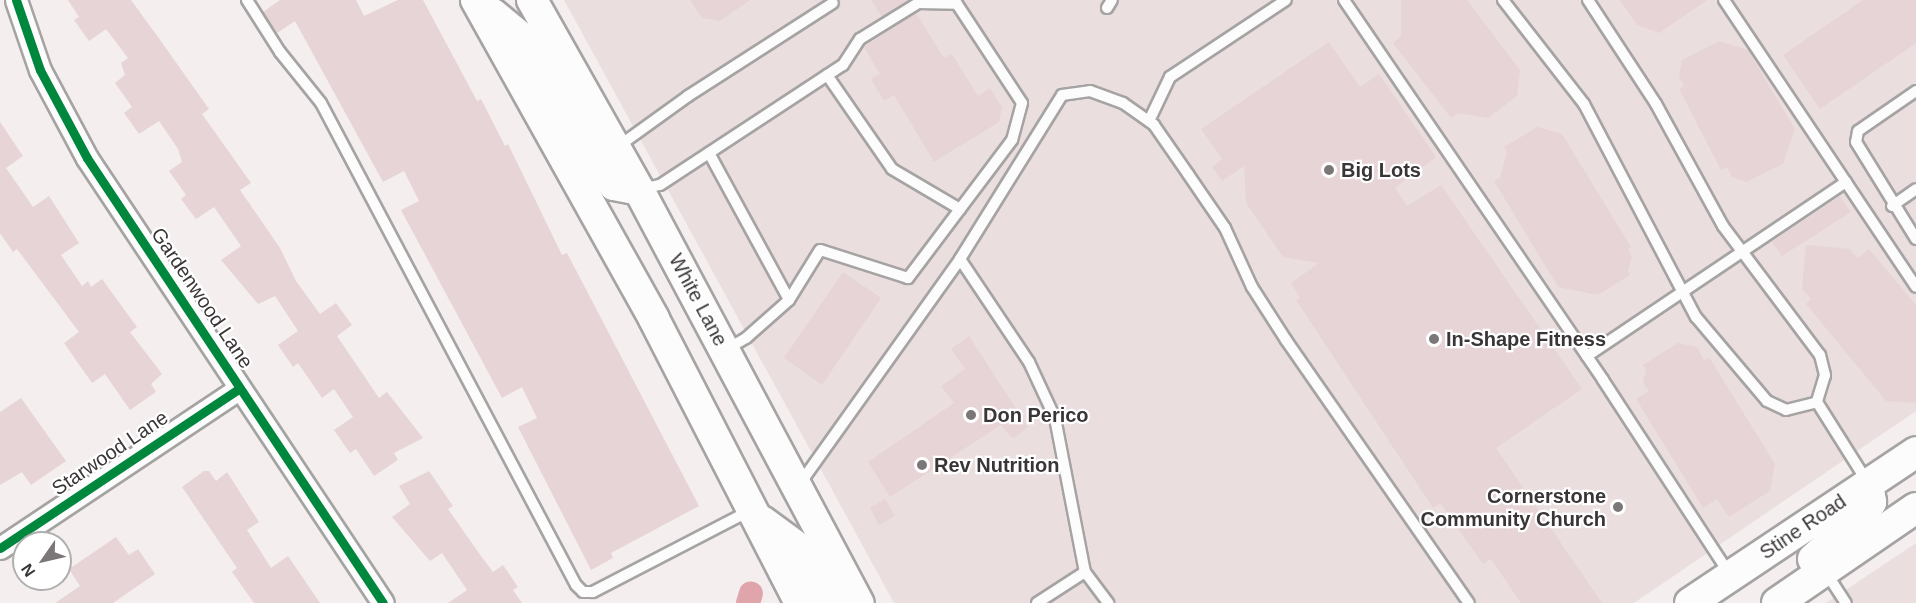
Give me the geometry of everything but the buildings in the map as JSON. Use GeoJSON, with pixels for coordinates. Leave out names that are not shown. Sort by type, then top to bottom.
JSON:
{"type":"FeatureCollection","features":[{"type":"Feature","properties":{"kind":"main road"},"geometry":{"type":"LineString","coordinates":[[476,0],[587,194],[800,603]]}},
{"type":"Feature","properties":{"kind":"main road"},"geometry":{"type":"LineString","coordinates":[[476,0],[528,43],[600,169],[614,185],[639,190]]}},
{"type":"Feature","properties":{"kind":"main road","name":"White Lane"},"geometry":{"type":"LineString","coordinates":[[532,0],[639,190],[859,603]]}},
{"type":"Feature","properties":{"kind":"main road","name":"Stine Road"},"geometry":{"type":"LineString","coordinates":[[1690,603],[1916,452]]}},
{"type":"Feature","properties":{"kind":"main road"},"geometry":{"type":"LineString","coordinates":[[1777,603],[1820,563],[1862,515],[1871,502],[1868,484]]}},
{"type":"Feature","properties":{"kind":"main road"},"geometry":{"type":"LineString","coordinates":[[1764,603],[1820,563],[1907,514],[1916,492]]}},
{"type":"Feature","properties":{"kind":"main road"},"geometry":{"type":"LineString","coordinates":[[754,513],[800,549],[828,603]]}},
{"type":"Feature","properties":{"kind":"street","name":"Gardenwood Lane"},"geometry":{"type":"LineString","coordinates":[[16,0],[40,70],[64,119],[383,603]]}},
{"type":"Feature","properties":{"kind":"street","name":"Starwood Lane"},"geometry":{"type":"LineString","coordinates":[[0,548],[240,388]]}},
{"type":"Feature","properties":{"kind":"lane"},"geometry":{"type":"LineString","coordinates":[[247,0],[280,52],[321,103],[576,585],[583,592],[593,592],[754,513]]}},
{"type":"Feature","properties":{"kind":"lane"},"geometry":{"type":"LineString","coordinates":[[1149,121],[1170,77],[1286,0]]}},
{"type":"Feature","properties":{"kind":"lane"},"geometry":{"type":"LineString","coordinates":[[1344,0],[1587,356],[1731,576]]}},
{"type":"Feature","properties":{"kind":"lane"},"geometry":{"type":"LineString","coordinates":[[1503,0],[1584,104],[1696,317],[1767,401],[1786,410],[1817,402]]}},
{"type":"Feature","properties":{"kind":"lane"},"geometry":{"type":"LineString","coordinates":[[1588,0],[1656,104],[1742,253],[1820,355],[1825,375],[1817,402],[1868,484]]}},
{"type":"Feature","properties":{"kind":"lane"},"geometry":{"type":"LineString","coordinates":[[1724,0],[1916,287]]}},
{"type":"Feature","properties":{"kind":"lane"},"geometry":{"type":"LineString","coordinates":[[616,148],[688,96],[833,3]]}},
{"type":"Feature","properties":{"kind":"lane"},"geometry":{"type":"LineString","coordinates":[[639,190],[660,185],[843,65],[860,39],[918,3],[957,4],[1022,103],[1012,140],[908,278],[820,250],[789,300],[746,338],[725,351]]}},
{"type":"Feature","properties":{"kind":"lane"},"geometry":{"type":"LineString","coordinates":[[827,75],[892,170],[960,209]]}},
{"type":"Feature","properties":{"kind":"lane"},"geometry":{"type":"LineString","coordinates":[[798,487],[960,259],[1062,96],[1090,91],[1123,103],[1149,121],[1225,228],[1252,287],[1286,340],[1469,603]]}},
{"type":"Feature","properties":{"kind":"lane"},"geometry":{"type":"LineString","coordinates":[[1916,91],[1858,130],[1856,142],[1892,206],[1916,239]]}},
{"type":"Feature","properties":{"kind":"lane"},"geometry":{"type":"LineString","coordinates":[[709,153],[789,300]]}},
{"type":"Feature","properties":{"kind":"lane"},"geometry":{"type":"LineString","coordinates":[[1587,356],[1846,182]]}},
{"type":"Feature","properties":{"kind":"lane"},"geometry":{"type":"LineString","coordinates":[[1892,206],[1916,189]]}},
{"type":"Feature","properties":{"kind":"lane"},"geometry":{"type":"LineString","coordinates":[[960,259],[1029,362],[1055,418],[1085,572],[1108,603]]}},
{"type":"Feature","properties":{"kind":"lane"},"geometry":{"type":"LineString","coordinates":[[1820,563],[1846,603]]}},
{"type":"Feature","properties":{"kind":"lane"},"geometry":{"type":"LineString","coordinates":[[1037,603],[1085,572]]}},
{"type":"Feature","properties":{"kind":"shaded area"},"geometry":{"type":"Polygon","coordinates":[[[564,0],[1916,0],[1916,411],[1634,603],[894,603],[564,0]]]}},
{"type":"Feature","properties":{"kind":"shaded area"},"geometry":{"type":"Polygon","coordinates":[[[1916,543],[1916,603],[1826,603],[1916,543]]]}},
{"type":"Feature","properties":{"kind":"waterway"},"geometry":{"type":"LineString","coordinates":[[748,603],[751,593]]}},
{"type":"Feature","properties":{"kind":"cycle path"},"geometry":{"type":"LineString","coordinates":[[16,0],[40,70],[87,158],[383,603]]}},
{"type":"Feature","properties":{"kind":"cycle path"},"geometry":{"type":"LineString","coordinates":[[0,548],[240,388]]}},
{"type":"Feature","properties":{"kind":"place","name":"Big Lots"},"geometry":{"type":"Point","coordinates":[1329,170]}},
{"type":"Feature","properties":{"kind":"place","name":"In-Shape Fitness"},"geometry":{"type":"Point","coordinates":[1434,339]}},
{"type":"Feature","properties":{"kind":"place","name":"Don Perico"},"geometry":{"type":"Point","coordinates":[971,415]}},
{"type":"Feature","properties":{"kind":"place","name":"Rev Nutrition"},"geometry":{"type":"Point","coordinates":[922,465]}},
{"type":"Feature","properties":{"kind":"place","name":"Cornerstone Community Church"},"geometry":{"type":"Point","coordinates":[1618,507]}}]}
